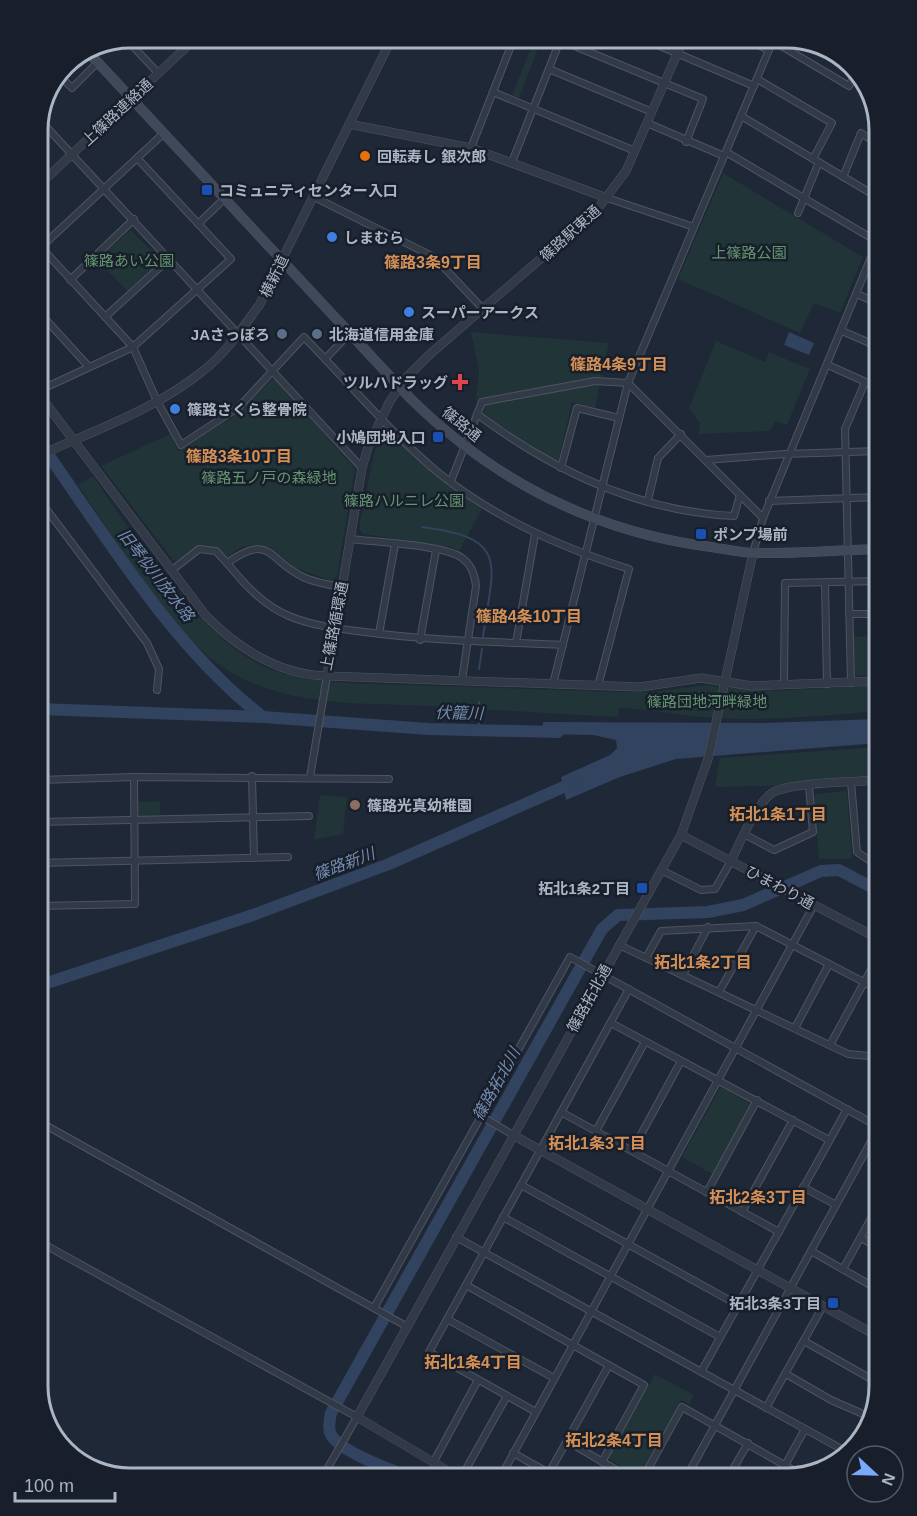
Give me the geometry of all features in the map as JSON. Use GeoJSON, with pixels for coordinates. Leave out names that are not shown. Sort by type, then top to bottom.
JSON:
{"type":"FeatureCollection","features":[{"type":"Feature","properties":{"kind":"main road","name":"篠路通"},"geometry":{"type":"LineString","coordinates":[[93,57],[399,387],[464,446],[527,489],[595,520],[673,543],[753,553],[869,549]]}},
{"type":"Feature","properties":{"kind":"street"},"geometry":{"type":"LineString","coordinates":[[135,48],[158,73]]}},
{"type":"Feature","properties":{"kind":"street","name":"上篠路連絡通"},"geometry":{"type":"LineString","coordinates":[[48,175],[185,48]]}},
{"type":"Feature","properties":{"kind":"street","name":"横新道"},"geometry":{"type":"LineString","coordinates":[[48,451],[157,401],[206,369],[238,334],[260,304],[387,48]]}},
{"type":"Feature","properties":{"kind":"street"},"geometry":{"type":"LineString","coordinates":[[471,148],[510,48]]}},
{"type":"Feature","properties":{"kind":"street"},"geometry":{"type":"LineString","coordinates":[[512,162],[557,48]]}},
{"type":"Feature","properties":{"kind":"street"},"geometry":{"type":"LineString","coordinates":[[582,48],[703,99],[686,142]]}},
{"type":"Feature","properties":{"kind":"street"},"geometry":{"type":"LineString","coordinates":[[666,48],[754,86]]}},
{"type":"Feature","properties":{"kind":"street","name":"篠路駅東通"},"geometry":{"type":"LineString","coordinates":[[399,387],[429,356],[596,211],[607,198],[626,171],[680,48]]}},
{"type":"Feature","properties":{"kind":"street"},"geometry":{"type":"LineString","coordinates":[[552,684],[628,383],[769,50],[764,48]]}},
{"type":"Feature","properties":{"kind":"street"},"geometry":{"type":"LineString","coordinates":[[788,48],[849,86],[852,80]]}},
{"type":"Feature","properties":{"kind":"street"},"geometry":{"type":"LineString","coordinates":[[65,81],[72,88],[98,62]]}},
{"type":"Feature","properties":{"kind":"street"},"geometry":{"type":"LineString","coordinates":[[549,69],[652,112]]}},
{"type":"Feature","properties":{"kind":"street"},"geometry":{"type":"LineString","coordinates":[[757,79],[832,123],[816,160],[798,213]]}},
{"type":"Feature","properties":{"kind":"street"},"geometry":{"type":"LineString","coordinates":[[493,92],[635,151]]}},
{"type":"Feature","properties":{"kind":"street"},"geometry":{"type":"LineString","coordinates":[[741,116],[869,192]]}},
{"type":"Feature","properties":{"kind":"street"},"geometry":{"type":"LineString","coordinates":[[647,123],[686,142],[725,154],[869,234]]}},
{"type":"Feature","properties":{"kind":"street"},"geometry":{"type":"LineString","coordinates":[[349,124],[471,148],[694,227]]}},
{"type":"Feature","properties":{"kind":"street"},"geometry":{"type":"LineString","coordinates":[[48,128],[363,468]]}},
{"type":"Feature","properties":{"kind":"street"},"geometry":{"type":"LineString","coordinates":[[48,240],[164,133]]}},
{"type":"Feature","properties":{"kind":"street"},"geometry":{"type":"LineString","coordinates":[[843,177],[861,133],[869,138]]}},
{"type":"Feature","properties":{"kind":"street"},"geometry":{"type":"LineString","coordinates":[[48,387],[133,347],[231,259],[137,158]]}},
{"type":"Feature","properties":{"kind":"street"},"geometry":{"type":"LineString","coordinates":[[314,197],[434,257],[483,309]]}},
{"type":"Feature","properties":{"kind":"street"},"geometry":{"type":"LineString","coordinates":[[198,224],[225,199]]}},
{"type":"Feature","properties":{"kind":"street"},"geometry":{"type":"LineString","coordinates":[[70,280],[134,219]]}},
{"type":"Feature","properties":{"kind":"street"},"geometry":{"type":"LineString","coordinates":[[48,257],[133,347],[157,401],[181,445],[240,407],[303,337],[404,443],[450,481],[495,512],[535,534],[629,570],[598,686]]}},
{"type":"Feature","properties":{"kind":"street"},"geometry":{"type":"LineString","coordinates":[[105,317],[170,258]]}},
{"type":"Feature","properties":{"kind":"street"},"geometry":{"type":"LineString","coordinates":[[753,553],[762,518],[869,265]]}},
{"type":"Feature","properties":{"kind":"street"},"geometry":{"type":"LineString","coordinates":[[857,294],[869,299]]}},
{"type":"Feature","properties":{"kind":"street"},"geometry":{"type":"LineString","coordinates":[[48,322],[89,367]]}},
{"type":"Feature","properties":{"kind":"street"},"geometry":{"type":"LineString","coordinates":[[842,330],[869,342]]}},
{"type":"Feature","properties":{"kind":"street"},"geometry":{"type":"LineString","coordinates":[[325,359],[351,333]]}},
{"type":"Feature","properties":{"kind":"street"},"geometry":{"type":"LineString","coordinates":[[828,366],[869,384]]}},
{"type":"Feature","properties":{"kind":"street"},"geometry":{"type":"LineString","coordinates":[[450,481],[482,402],[595,381],[628,383],[762,518]]}},
{"type":"Feature","properties":{"kind":"street"},"geometry":{"type":"LineString","coordinates":[[851,683],[845,429],[865,382]]}},
{"type":"Feature","properties":{"kind":"street","name":"上篠路循環通"},"geometry":{"type":"LineString","coordinates":[[48,406],[206,616],[243,649],[270,663],[327,676],[363,468],[381,417],[399,387]]}},
{"type":"Feature","properties":{"kind":"street"},"geometry":{"type":"LineString","coordinates":[[561,468],[577,408],[619,418]]}},
{"type":"Feature","properties":{"kind":"street"},"geometry":{"type":"LineString","coordinates":[[477,414],[518,443],[561,468],[603,487],[648,500],[734,516],[740,495]]}},
{"type":"Feature","properties":{"kind":"street"},"geometry":{"type":"LineString","coordinates":[[648,500],[658,458],[681,434]]}},
{"type":"Feature","properties":{"kind":"street"},"geometry":{"type":"LineString","coordinates":[[706,460],[869,451]]}},
{"type":"Feature","properties":{"kind":"street"},"geometry":{"type":"LineString","coordinates":[[769,501],[869,497]]}},
{"type":"Feature","properties":{"kind":"street"},"geometry":{"type":"LineString","coordinates":[[48,511],[147,642],[159,669],[157,690]]}},
{"type":"Feature","properties":{"kind":"street"},"geometry":{"type":"LineString","coordinates":[[516,643],[535,534]]}},
{"type":"Feature","properties":{"kind":"street"},"geometry":{"type":"LineString","coordinates":[[350,539],[436,550],[464,559],[475,574],[476,586],[462,680]]}},
{"type":"Feature","properties":{"kind":"street"},"geometry":{"type":"LineString","coordinates":[[379,634],[395,544]]}},
{"type":"Feature","properties":{"kind":"street"},"geometry":{"type":"LineString","coordinates":[[172,570],[199,549],[216,551],[246,587],[264,602],[288,616],[335,628],[420,640],[563,645]]}},
{"type":"Feature","properties":{"kind":"street"},"geometry":{"type":"LineString","coordinates":[[227,563],[246,550],[270,551],[304,577],[342,587]]}},
{"type":"Feature","properties":{"kind":"street"},"geometry":{"type":"LineString","coordinates":[[420,640],[436,550]]}},
{"type":"Feature","properties":{"kind":"street","name":"篠路拓北通"},"geometry":{"type":"LineString","coordinates":[[357,1417],[681,835],[702,777],[753,553]]}},
{"type":"Feature","properties":{"kind":"street"},"geometry":{"type":"LineString","coordinates":[[784,685],[785,584],[869,581]]}},
{"type":"Feature","properties":{"kind":"street"},"geometry":{"type":"LineString","coordinates":[[825,583],[827,684]]}},
{"type":"Feature","properties":{"kind":"street"},"geometry":{"type":"LineString","coordinates":[[849,614],[869,614]]}},
{"type":"Feature","properties":{"kind":"street"},"geometry":{"type":"LineString","coordinates":[[310,777],[327,676],[639,687],[701,678],[752,686],[869,682]]}},
{"type":"Feature","properties":{"kind":"street"},"geometry":{"type":"LineString","coordinates":[[252,776],[254,858]]}},
{"type":"Feature","properties":{"kind":"street"},"geometry":{"type":"LineString","coordinates":[[48,780],[252,776],[389,778]]}},
{"type":"Feature","properties":{"kind":"street"},"geometry":{"type":"LineString","coordinates":[[48,906],[135,904],[134,777]]}},
{"type":"Feature","properties":{"kind":"street"},"geometry":{"type":"LineString","coordinates":[[661,870],[701,890],[715,889],[763,802],[773,793],[809,786],[869,781]]}},
{"type":"Feature","properties":{"kind":"street"},"geometry":{"type":"LineString","coordinates":[[851,782],[857,852],[869,860]]}},
{"type":"Feature","properties":{"kind":"street"},"geometry":{"type":"LineString","coordinates":[[744,834],[774,850],[813,832],[809,786]]}},
{"type":"Feature","properties":{"kind":"street"},"geometry":{"type":"LineString","coordinates":[[48,822],[309,816]]}},
{"type":"Feature","properties":{"kind":"street","name":"ひまわり通"},"geometry":{"type":"LineString","coordinates":[[681,835],[869,934]]}},
{"type":"Feature","properties":{"kind":"street"},"geometry":{"type":"LineString","coordinates":[[48,863],[288,856]]}},
{"type":"Feature","properties":{"kind":"street"},"geometry":{"type":"LineString","coordinates":[[505,1468],[814,905]]}},
{"type":"Feature","properties":{"kind":"street"},"geometry":{"type":"LineString","coordinates":[[719,992],[756,926]]}},
{"type":"Feature","properties":{"kind":"street"},"geometry":{"type":"LineString","coordinates":[[646,958],[661,931],[756,926],[869,985]]}},
{"type":"Feature","properties":{"kind":"street"},"geometry":{"type":"LineString","coordinates":[[683,975],[708,927]]}},
{"type":"Feature","properties":{"kind":"street"},"geometry":{"type":"LineString","coordinates":[[619,945],[848,1054],[869,1056]]}},
{"type":"Feature","properties":{"kind":"street"},"geometry":{"type":"LineString","coordinates":[[377,1309],[570,957],[869,1121]]}},
{"type":"Feature","properties":{"kind":"street"},"geometry":{"type":"LineString","coordinates":[[795,1028],[829,964]]}},
{"type":"Feature","properties":{"kind":"street"},"geometry":{"type":"LineString","coordinates":[[830,1045],[869,973]]}},
{"type":"Feature","properties":{"kind":"street"},"geometry":{"type":"LineString","coordinates":[[536,1412],[429,1352],[629,989]]}},
{"type":"Feature","properties":{"kind":"street"},"geometry":{"type":"LineString","coordinates":[[610,1023],[829,1140]]}},
{"type":"Feature","properties":{"kind":"street"},"geometry":{"type":"LineString","coordinates":[[596,1131],[645,1042]]}},
{"type":"Feature","properties":{"kind":"street"},"geometry":{"type":"LineString","coordinates":[[632,1151],[681,1061]]}},
{"type":"Feature","properties":{"kind":"street"},"geometry":{"type":"LineString","coordinates":[[707,1192],[757,1100]]}},
{"type":"Feature","properties":{"kind":"street"},"geometry":{"type":"LineString","coordinates":[[701,1372],[847,1109]]}},
{"type":"Feature","properties":{"kind":"street"},"geometry":{"type":"LineString","coordinates":[[561,1112],[778,1232]]}},
{"type":"Feature","properties":{"kind":"street"},"geometry":{"type":"LineString","coordinates":[[483,1117],[869,1331]]}},
{"type":"Feature","properties":{"kind":"street"},"geometry":{"type":"LineString","coordinates":[[742,1212],[794,1120]]}},
{"type":"Feature","properties":{"kind":"street"},"geometry":{"type":"LineString","coordinates":[[48,1127],[406,1326]]}},
{"type":"Feature","properties":{"kind":"street"},"geometry":{"type":"LineString","coordinates":[[691,1468],[869,1145]]}},
{"type":"Feature","properties":{"kind":"street"},"geometry":{"type":"LineString","coordinates":[[521,1185],[627,1246],[738,1305]]}},
{"type":"Feature","properties":{"kind":"street"},"geometry":{"type":"LineString","coordinates":[[803,1187],[836,1205]]}},
{"type":"Feature","properties":{"kind":"street"},"geometry":{"type":"LineString","coordinates":[[503,1217],[720,1337]]}},
{"type":"Feature","properties":{"kind":"street"},"geometry":{"type":"LineString","coordinates":[[843,1269],[869,1223]]}},
{"type":"Feature","properties":{"kind":"street"},"geometry":{"type":"LineString","coordinates":[[456,1237],[840,1448]]}},
{"type":"Feature","properties":{"kind":"street"},"geometry":{"type":"LineString","coordinates":[[861,1238],[869,1242]]}},
{"type":"Feature","properties":{"kind":"street"},"geometry":{"type":"LineString","coordinates":[[48,1247],[345,1410],[442,1468]]}},
{"type":"Feature","properties":{"kind":"street"},"geometry":{"type":"LineString","coordinates":[[811,1251],[869,1284]]}},
{"type":"Feature","properties":{"kind":"street"},"geometry":{"type":"LineString","coordinates":[[466,1285],[644,1385],[602,1462]]}},
{"type":"Feature","properties":{"kind":"street"},"geometry":{"type":"LineString","coordinates":[[766,1408],[823,1306]]}},
{"type":"Feature","properties":{"kind":"street"},"geometry":{"type":"LineString","coordinates":[[447,1319],[555,1378]]}},
{"type":"Feature","properties":{"kind":"street"},"geometry":{"type":"LineString","coordinates":[[804,1341],[869,1378]]}},
{"type":"Feature","properties":{"kind":"street"},"geometry":{"type":"LineString","coordinates":[[552,1468],[609,1365]]}},
{"type":"Feature","properties":{"kind":"street"},"geometry":{"type":"LineString","coordinates":[[786,1374],[831,1401],[864,1414]]}},
{"type":"Feature","properties":{"kind":"street"},"geometry":{"type":"LineString","coordinates":[[433,1463],[478,1380]]}},
{"type":"Feature","properties":{"kind":"street"},"geometry":{"type":"LineString","coordinates":[[466,1468],[507,1396]]}},
{"type":"Feature","properties":{"kind":"street"},"geometry":{"type":"LineString","coordinates":[[648,1468],[682,1407],[789,1468]]}},
{"type":"Feature","properties":{"kind":"street"},"geometry":{"type":"LineString","coordinates":[[328,1468],[357,1417]]}},
{"type":"Feature","properties":{"kind":"street"},"geometry":{"type":"LineString","coordinates":[[785,1466],[805,1429]]}},
{"type":"Feature","properties":{"kind":"street"},"geometry":{"type":"LineString","coordinates":[[567,1441],[612,1468]]}},
{"type":"Feature","properties":{"kind":"street"},"geometry":{"type":"LineString","coordinates":[[734,1468],[748,1443]]}},
{"type":"Feature","properties":{"kind":"street"},"geometry":{"type":"LineString","coordinates":[[513,1453],[540,1468]]}},
{"type":"Feature","properties":{"kind":"green space"},"geometry":{"type":"Polygon","coordinates":[[[531,48],[538,48],[519,98],[512,95],[531,48]]]}},
{"type":"Feature","properties":{"kind":"green space","name":"上篠路公園"},"geometry":{"type":"Polygon","coordinates":[[[723,173],[863,257],[840,313],[814,303],[800,333],[678,279],[723,173]]]}},
{"type":"Feature","properties":{"kind":"green space","name":"篠路あい公園"},"geometry":{"type":"Polygon","coordinates":[[[130,230],[157,256],[159,262],[127,291],[97,260],[130,230]]]}},
{"type":"Feature","properties":{"kind":"green space"},"geometry":{"type":"Polygon","coordinates":[[[471,332],[609,343],[595,408],[572,402],[559,459],[556,461],[483,415],[485,405],[476,401],[479,370],[471,332]]]}},
{"type":"Feature","properties":{"kind":"green space"},"geometry":{"type":"Polygon","coordinates":[[[716,341],[765,362],[769,352],[810,369],[787,425],[775,421],[770,431],[698,434],[700,423],[689,408],[716,341]]]}},
{"type":"Feature","properties":{"kind":"green space","name":"篠路五ノ戸の森緑地"},"geometry":{"type":"Polygon","coordinates":[[[276,379],[355,469],[337,577],[332,581],[295,568],[272,548],[256,545],[241,547],[227,557],[214,547],[202,546],[176,561],[173,560],[101,466],[170,434],[178,451],[233,417],[271,380],[276,379]]]}},
{"type":"Feature","properties":{"kind":"green space","name":"篠路ハルニレ公園"},"geometry":{"type":"Polygon","coordinates":[[[387,431],[436,475],[482,509],[459,551],[451,547],[364,534],[359,529],[374,453],[382,432],[387,431]]]}},
{"type":"Feature","properties":{"kind":"green space","name":"篠路団地河畔緑地"},"geometry":{"type":"Polygon","coordinates":[[[93,476],[149,556],[195,612],[219,636],[245,656],[279,672],[307,679],[346,683],[621,692],[652,692],[705,685],[775,691],[869,686],[869,712],[745,719],[701,717],[619,708],[618,717],[349,703],[293,696],[241,678],[217,663],[198,647],[142,580],[78,485],[93,476]]]}},
{"type":"Feature","properties":{"kind":"green space"},"geometry":{"type":"Polygon","coordinates":[[[869,636],[869,675],[855,676],[853,637],[869,636]]]}},
{"type":"Feature","properties":{"kind":"green space","name":"篠路団地河畔緑地"},"geometry":{"type":"Polygon","coordinates":[[[869,748],[869,778],[766,786],[715,787],[720,758],[869,748]]]}},
{"type":"Feature","properties":{"kind":"green space"},"geometry":{"type":"Polygon","coordinates":[[[844,791],[847,793],[852,857],[849,859],[819,859],[814,797],[816,794],[844,791]]]}},
{"type":"Feature","properties":{"kind":"green space"},"geometry":{"type":"Polygon","coordinates":[[[320,795],[347,797],[343,834],[314,840],[320,795]]]}},
{"type":"Feature","properties":{"kind":"green space"},"geometry":{"type":"Polygon","coordinates":[[[160,801],[160,815],[138,816],[138,802],[160,801]]]}},
{"type":"Feature","properties":{"kind":"green space"},"geometry":{"type":"Polygon","coordinates":[[[723,1087],[751,1105],[712,1174],[682,1157],[720,1088],[723,1087]]]}},
{"type":"Feature","properties":{"kind":"green space"},"geometry":{"type":"Polygon","coordinates":[[[655,1374],[694,1395],[689,1404],[681,1400],[644,1468],[624,1468],[608,1458],[655,1374]]]}},
{"type":"Feature","properties":{"kind":"water"},"geometry":{"type":"Polygon","coordinates":[[[789,332],[814,343],[809,355],[784,345],[789,332]]]}},
{"type":"Feature","properties":{"kind":"water"},"geometry":{"type":"Polygon","coordinates":[[[869,719],[869,744],[676,759],[620,777],[566,800],[561,777],[610,755],[617,748],[616,740],[593,735],[543,734],[543,722],[764,723],[869,719]]]}},
{"type":"Feature","properties":{"kind":"waterway","name":"旧琴似川放水路"},"geometry":{"type":"LineString","coordinates":[[48,454],[114,550],[169,623],[230,689],[263,717]]}},
{"type":"Feature","properties":{"kind":"waterway"},"geometry":{"type":"LineString","coordinates":[[422,527],[451,532],[470,539],[483,547],[490,559],[492,573],[483,637]]}},
{"type":"Feature","properties":{"kind":"waterway"},"geometry":{"type":"LineString","coordinates":[[479,669],[482,649]]}},
{"type":"Feature","properties":{"kind":"waterway"},"geometry":{"type":"LineString","coordinates":[[479,702],[479,729]]}},
{"type":"Feature","properties":{"kind":"waterway","name":"伏籠川"},"geometry":{"type":"LineString","coordinates":[[48,709],[263,717],[429,729],[558,732]]}},
{"type":"Feature","properties":{"kind":"waterway","name":"篠路新川"},"geometry":{"type":"LineString","coordinates":[[48,983],[253,915],[389,864],[577,781]]}},
{"type":"Feature","properties":{"kind":"waterway","name":"篠路拓北川"},"geometry":{"type":"LineString","coordinates":[[387,1468],[351,1451],[335,1440],[330,1431],[331,1413],[602,929],[618,915],[708,912],[743,905],[821,871],[839,870],[869,886]]}},
{"type":"Feature","properties":{"kind":"place","name":"回転寿し 銀次郎"},"geometry":{"type":"Point","coordinates":[365,156]}},
{"type":"Feature","properties":{"kind":"place","name":"コミュニティセンター入口"},"geometry":{"type":"Point","coordinates":[207,190]}},
{"type":"Feature","properties":{"kind":"place","name":"しまむら"},"geometry":{"type":"Point","coordinates":[332,237]}},
{"type":"Feature","properties":{"kind":"place","name":"スーパーアークス"},"geometry":{"type":"Point","coordinates":[409,312]}},
{"type":"Feature","properties":{"kind":"place","name":"JAさっぽろ"},"geometry":{"type":"Point","coordinates":[282,334]}},
{"type":"Feature","properties":{"kind":"place","name":"北海道信用金庫"},"geometry":{"type":"Point","coordinates":[317,334]}},
{"type":"Feature","properties":{"kind":"place","name":"ツルハドラッグ"},"geometry":{"type":"Point","coordinates":[460,382]}},
{"type":"Feature","properties":{"kind":"place","name":"篠路さくら整骨院"},"geometry":{"type":"Point","coordinates":[175,409]}},
{"type":"Feature","properties":{"kind":"place","name":"小鳩団地入口"},"geometry":{"type":"Point","coordinates":[438,437]}},
{"type":"Feature","properties":{"kind":"place","name":"ポンプ場前"},"geometry":{"type":"Point","coordinates":[701,534]}},
{"type":"Feature","properties":{"kind":"place","name":"篠路光真幼稚園"},"geometry":{"type":"Point","coordinates":[355,805]}},
{"type":"Feature","properties":{"kind":"place","name":"拓北1条2丁目"},"geometry":{"type":"Point","coordinates":[642,888]}},
{"type":"Feature","properties":{"kind":"place","name":"拓北3条3丁目"},"geometry":{"type":"Point","coordinates":[833,1303]}},
{"type":"Feature","properties":{"kind":"district","name":"篠路3条9丁目"},"geometry":{"type":"Point","coordinates":[433,262]}},
{"type":"Feature","properties":{"kind":"district","name":"篠路4条9丁目"},"geometry":{"type":"Point","coordinates":[619,364]}},
{"type":"Feature","properties":{"kind":"district","name":"篠路3条10丁目"},"geometry":{"type":"Point","coordinates":[239,456]}},
{"type":"Feature","properties":{"kind":"district","name":"篠路4条10丁目"},"geometry":{"type":"Point","coordinates":[529,616]}},
{"type":"Feature","properties":{"kind":"district","name":"拓北1条1丁目"},"geometry":{"type":"Point","coordinates":[778,814]}},
{"type":"Feature","properties":{"kind":"district","name":"拓北1条2丁目"},"geometry":{"type":"Point","coordinates":[703,962]}},
{"type":"Feature","properties":{"kind":"district","name":"拓北1条3丁目"},"geometry":{"type":"Point","coordinates":[597,1143]}},
{"type":"Feature","properties":{"kind":"district","name":"拓北2条3丁目"},"geometry":{"type":"Point","coordinates":[758,1197]}},
{"type":"Feature","properties":{"kind":"district","name":"拓北1条4丁目"},"geometry":{"type":"Point","coordinates":[473,1362]}},
{"type":"Feature","properties":{"kind":"district","name":"拓北2条4丁目"},"geometry":{"type":"Point","coordinates":[614,1440]}}]}
